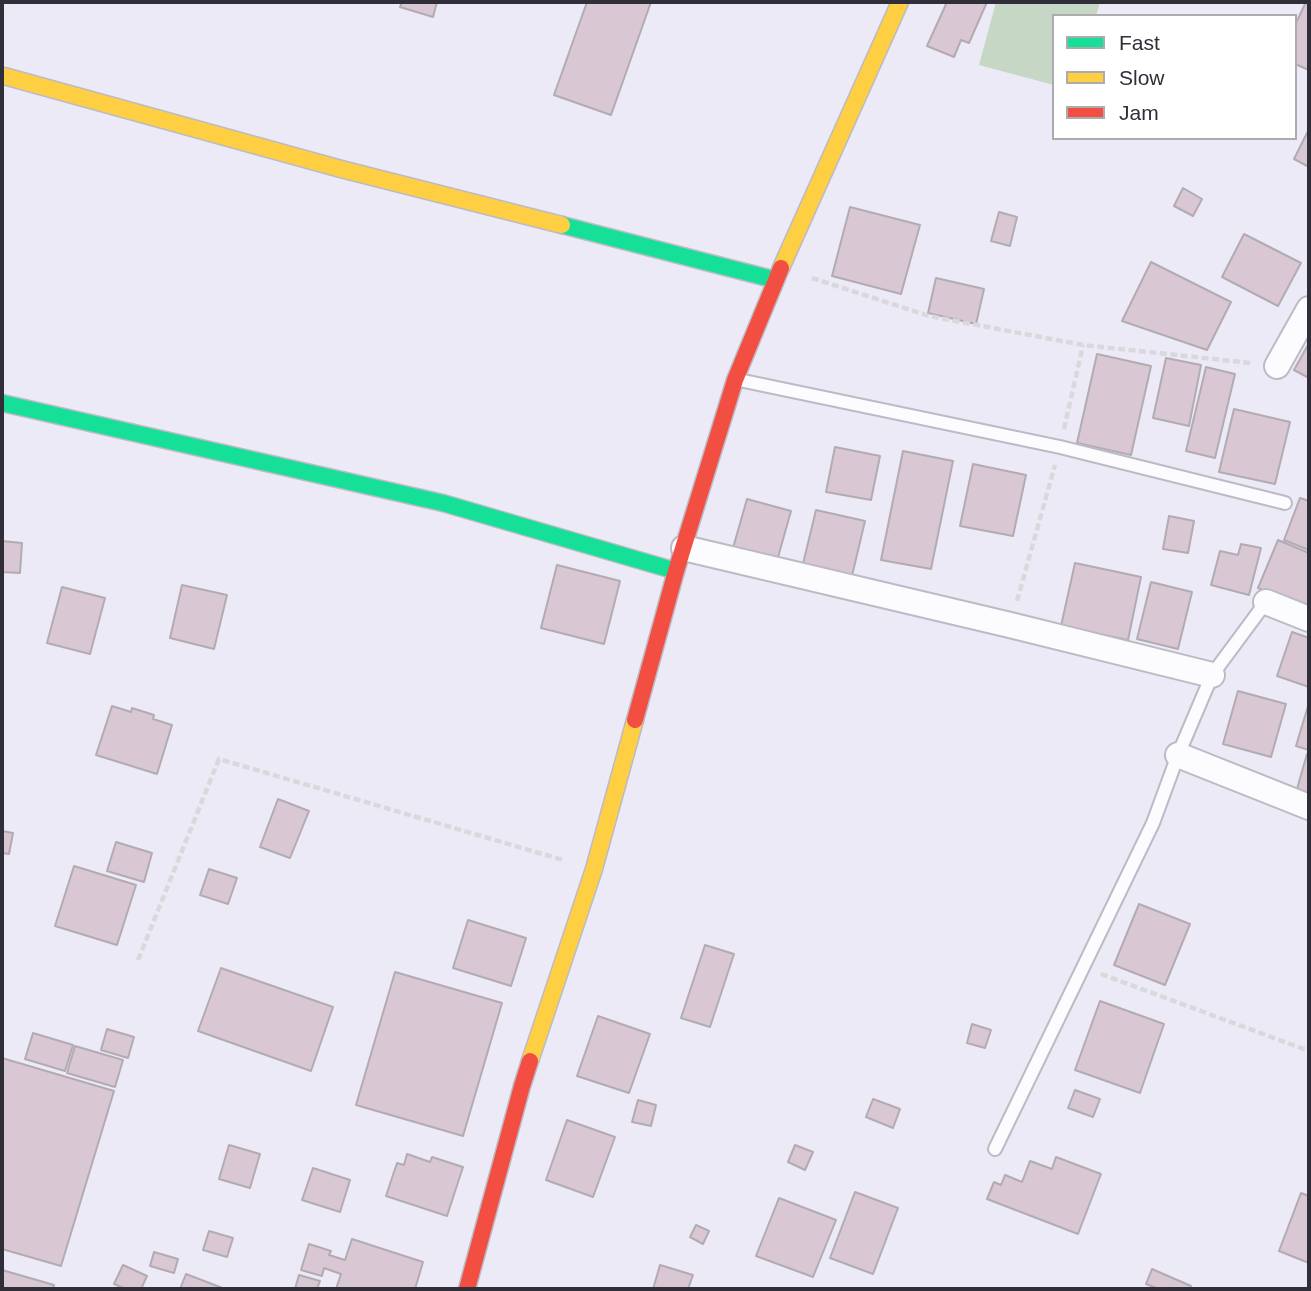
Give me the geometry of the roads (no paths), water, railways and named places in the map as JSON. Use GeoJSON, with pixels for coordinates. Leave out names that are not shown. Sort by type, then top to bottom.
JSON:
{"type":"FeatureCollection","features":[{"type":"Feature","properties":{"kind":"street"},"geometry":{"type":"LineString","coordinates":[[467,1289],[522,1086],[594,869],[680,559],[735,380],[778,274],[900,2]]}},
{"type":"Feature","properties":{"kind":"street"},"geometry":{"type":"LineString","coordinates":[[4,76],[341,169],[778,274]]}},
{"type":"Feature","properties":{"kind":"street"},"geometry":{"type":"LineString","coordinates":[[1277,366],[1309,309]]}},
{"type":"Feature","properties":{"kind":"street"},"geometry":{"type":"LineString","coordinates":[[2,403],[680,559],[1010,625],[1212,675]]}},
{"type":"Feature","properties":{"kind":"street"},"geometry":{"type":"LineString","coordinates":[[1266,602],[1309,619]]}},
{"type":"Feature","properties":{"kind":"street"},"geometry":{"type":"LineString","coordinates":[[1178,755],[1309,807]]}},
{"type":"Feature","properties":{"kind":"lane"},"geometry":{"type":"LineString","coordinates":[[735,380],[1060,447],[1285,503]]}},
{"type":"Feature","properties":{"kind":"lane"},"geometry":{"type":"LineString","coordinates":[[995,1149],[1153,822],[1212,675],[1266,602]]}}]}
